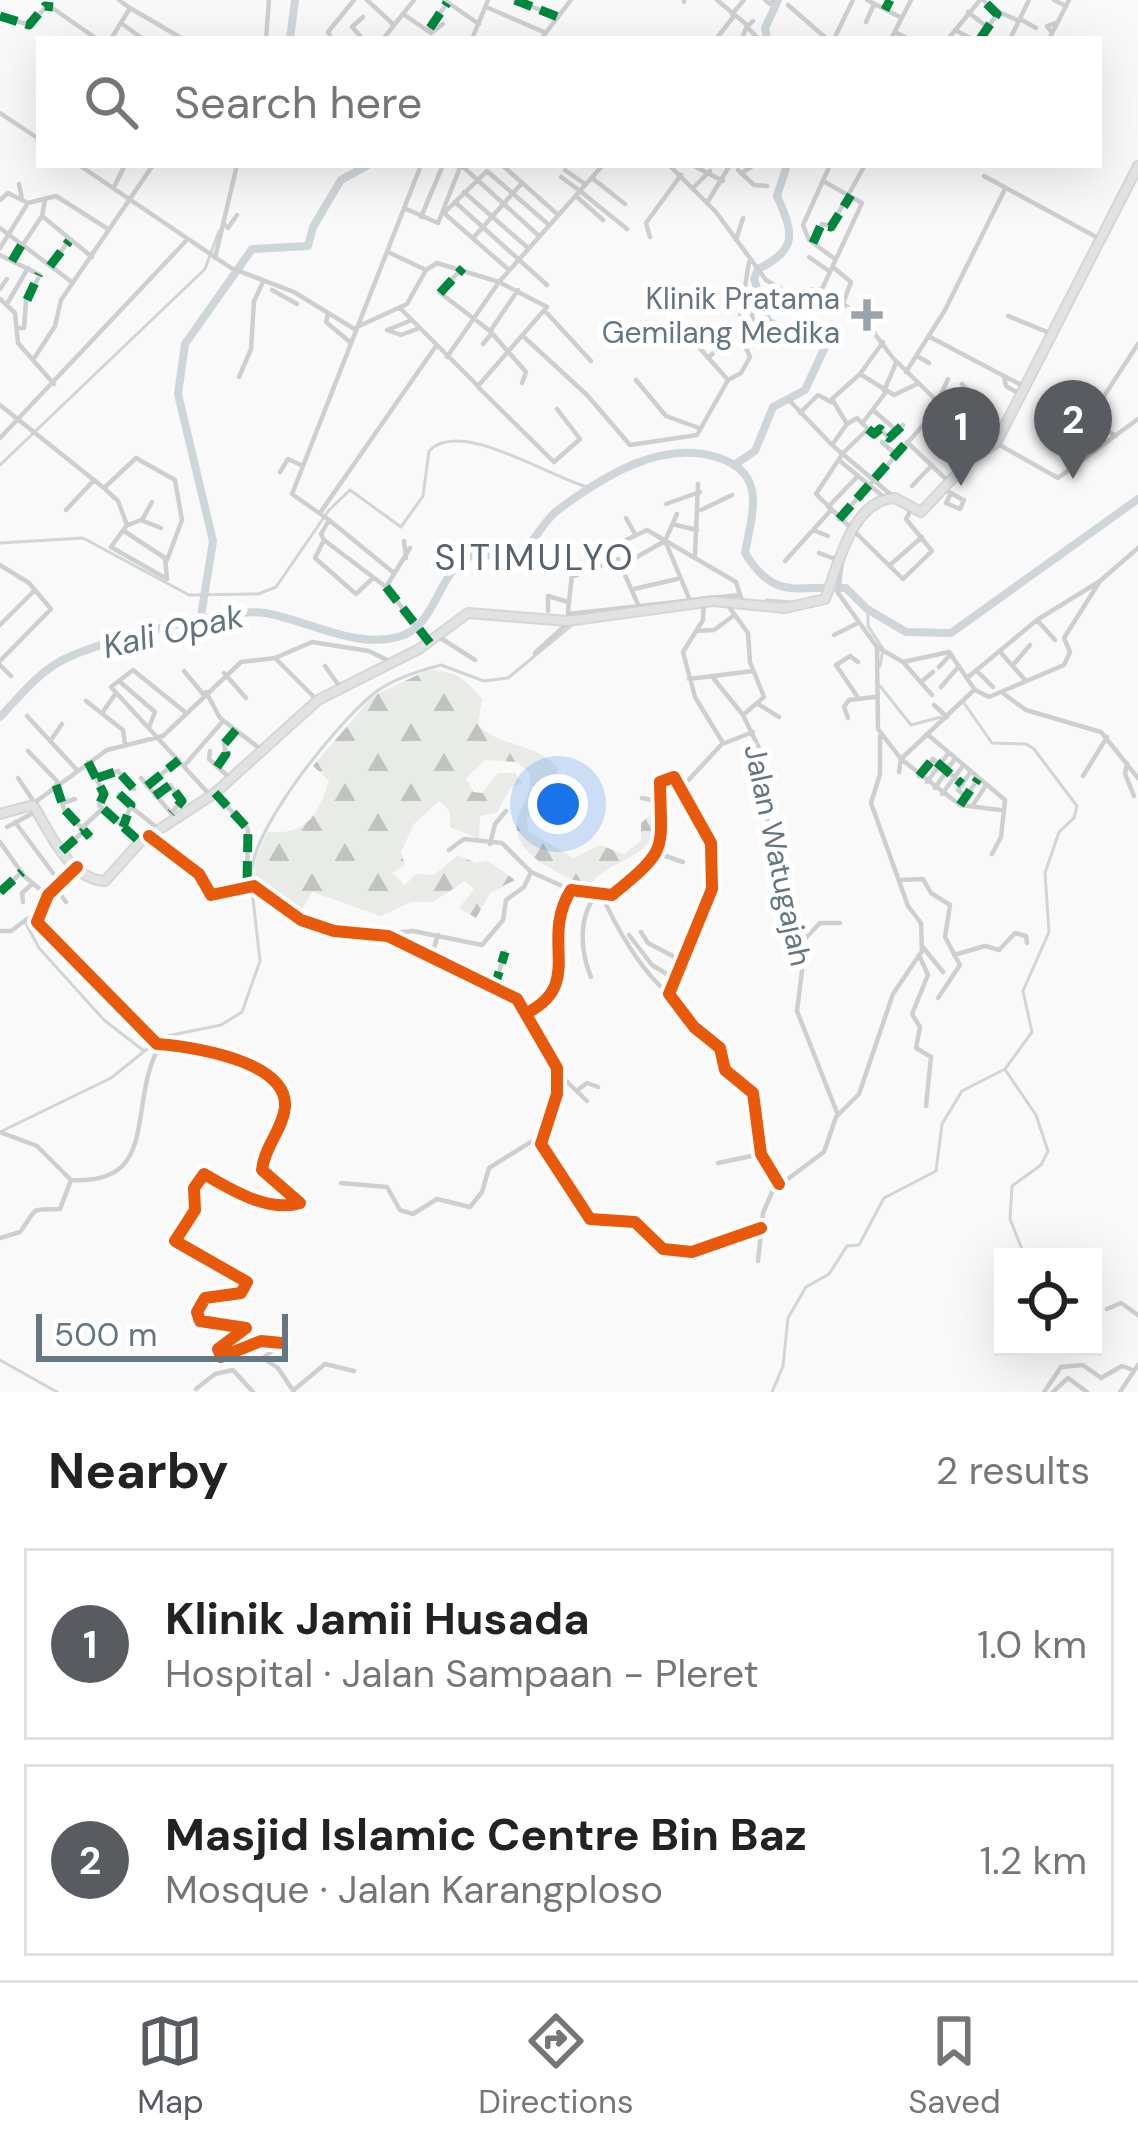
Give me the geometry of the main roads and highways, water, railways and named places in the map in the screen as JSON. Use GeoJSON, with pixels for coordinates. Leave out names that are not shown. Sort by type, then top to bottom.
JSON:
{"type":"FeatureCollection","features":[{"type":"Feature","properties":{"kind":"main road"},"geometry":{"type":"LineString","coordinates":[[0,814],[35,806],[77,867],[94,880],[108,880],[145,839],[232,780],[318,700],[430,644],[457,619],[474,612],[529,622],[742,599],[795,608],[832,594],[842,543],[852,530],[890,498],[911,510],[924,511],[996,442],[1138,166]]}},
{"type":"Feature","properties":{"kind":"waterway"},"geometry":{"type":"LineString","coordinates":[[290,36],[295,0]]}},
{"type":"Feature","properties":{"kind":"waterway"},"geometry":{"type":"LineString","coordinates":[[766,36],[765,28],[778,0]]}},
{"type":"Feature","properties":{"kind":"waterway"},"geometry":{"type":"LineString","coordinates":[[200,622],[213,541],[178,394],[185,344],[252,249],[308,246],[313,227],[341,180],[363,168]]}},
{"type":"Feature","properties":{"kind":"waterway"},"geometry":{"type":"LineString","coordinates":[[737,463],[755,451],[773,407],[805,390],[826,345],[795,337],[768,321],[754,279],[789,239],[777,196],[786,168]]}},
{"type":"Feature","properties":{"kind":"waterway"},"geometry":{"type":"LineString","coordinates":[[0,465],[205,269],[219,231]]}},
{"type":"Feature","properties":{"kind":"waterway"},"geometry":{"type":"LineString","coordinates":[[0,543],[83,538],[189,595],[258,594],[276,587],[329,510],[350,490],[401,527],[423,496],[429,451],[443,443],[461,441],[505,452],[587,487],[615,475]]}},
{"type":"Feature","properties":{"kind":"waterway","name":"Kali Opak"},"geometry":{"type":"LineString","coordinates":[[0,717],[59,662],[196,620],[265,613],[348,637],[398,637],[421,622],[458,564],[480,554],[508,556],[521,551],[552,515],[593,485],[632,465],[674,453],[716,457],[743,472],[753,494],[745,553],[767,579],[788,588],[846,588],[867,609],[906,632],[951,633],[1138,499]]}},
{"type":"Feature","properties":{"kind":"waterway"},"geometry":{"type":"LineString","coordinates":[[766,600],[792,602]]}},
{"type":"Feature","properties":{"kind":"waterway"},"geometry":{"type":"LineString","coordinates":[[868,610],[868,626],[883,649],[880,666]]}},
{"type":"Feature","properties":{"kind":"waterway"},"geometry":{"type":"LineString","coordinates":[[251,883],[262,838],[295,783],[372,695],[395,680],[441,665],[484,681],[508,678],[572,625],[574,616],[594,614]]}},
{"type":"Feature","properties":{"kind":"waterway"},"geometry":{"type":"LineString","coordinates":[[880,686],[911,725],[941,717]]}},
{"type":"Feature","properties":{"kind":"waterway"},"geometry":{"type":"LineString","coordinates":[[772,1392],[783,1366],[788,1318],[806,1287],[829,1274],[847,1246],[859,1245],[884,1198],[936,1171],[942,1124],[962,1091],[1005,1069],[1032,1032],[1023,991],[1049,932],[1045,873],[1059,832],[1074,818],[1077,806],[1034,749],[1026,744],[992,743],[964,703]]}},
{"type":"Feature","properties":{"kind":"waterway"},"geometry":{"type":"LineString","coordinates":[[2,1131],[111,1078],[162,1037],[221,1025],[242,1012],[260,961],[252,890]]}},
{"type":"Feature","properties":{"kind":"waterway"},"geometry":{"type":"LineString","coordinates":[[25,922],[39,948],[104,1020],[144,1051]]}},
{"type":"Feature","properties":{"kind":"waterway"},"geometry":{"type":"LineString","coordinates":[[1006,1071],[1036,1115],[1048,1151],[1041,1165],[1012,1186],[1010,1219],[1021,1248]]}},
{"type":"Feature","properties":{"kind":"waterway"},"geometry":{"type":"LineString","coordinates":[[0,1360],[57,1392]]}},
{"type":"Feature","properties":{"kind":"place","name":"Klinik Pratama Gemilang Medika"},"geometry":{"type":"Point","coordinates":[867,315]}},
{"type":"Feature","properties":{"kind":"place","name":"Masjid Islamic Centre Bin Baz"},"geometry":{"type":"Point","coordinates":[1073,479]}},
{"type":"Feature","properties":{"kind":"place","name":"Klinik Jamii Husada"},"geometry":{"type":"Point","coordinates":[961,486]}},
{"type":"Feature","properties":{"kind":"district","name":"SITIMULYO"},"geometry":{"type":"Point","coordinates":[535,557]}}]}
